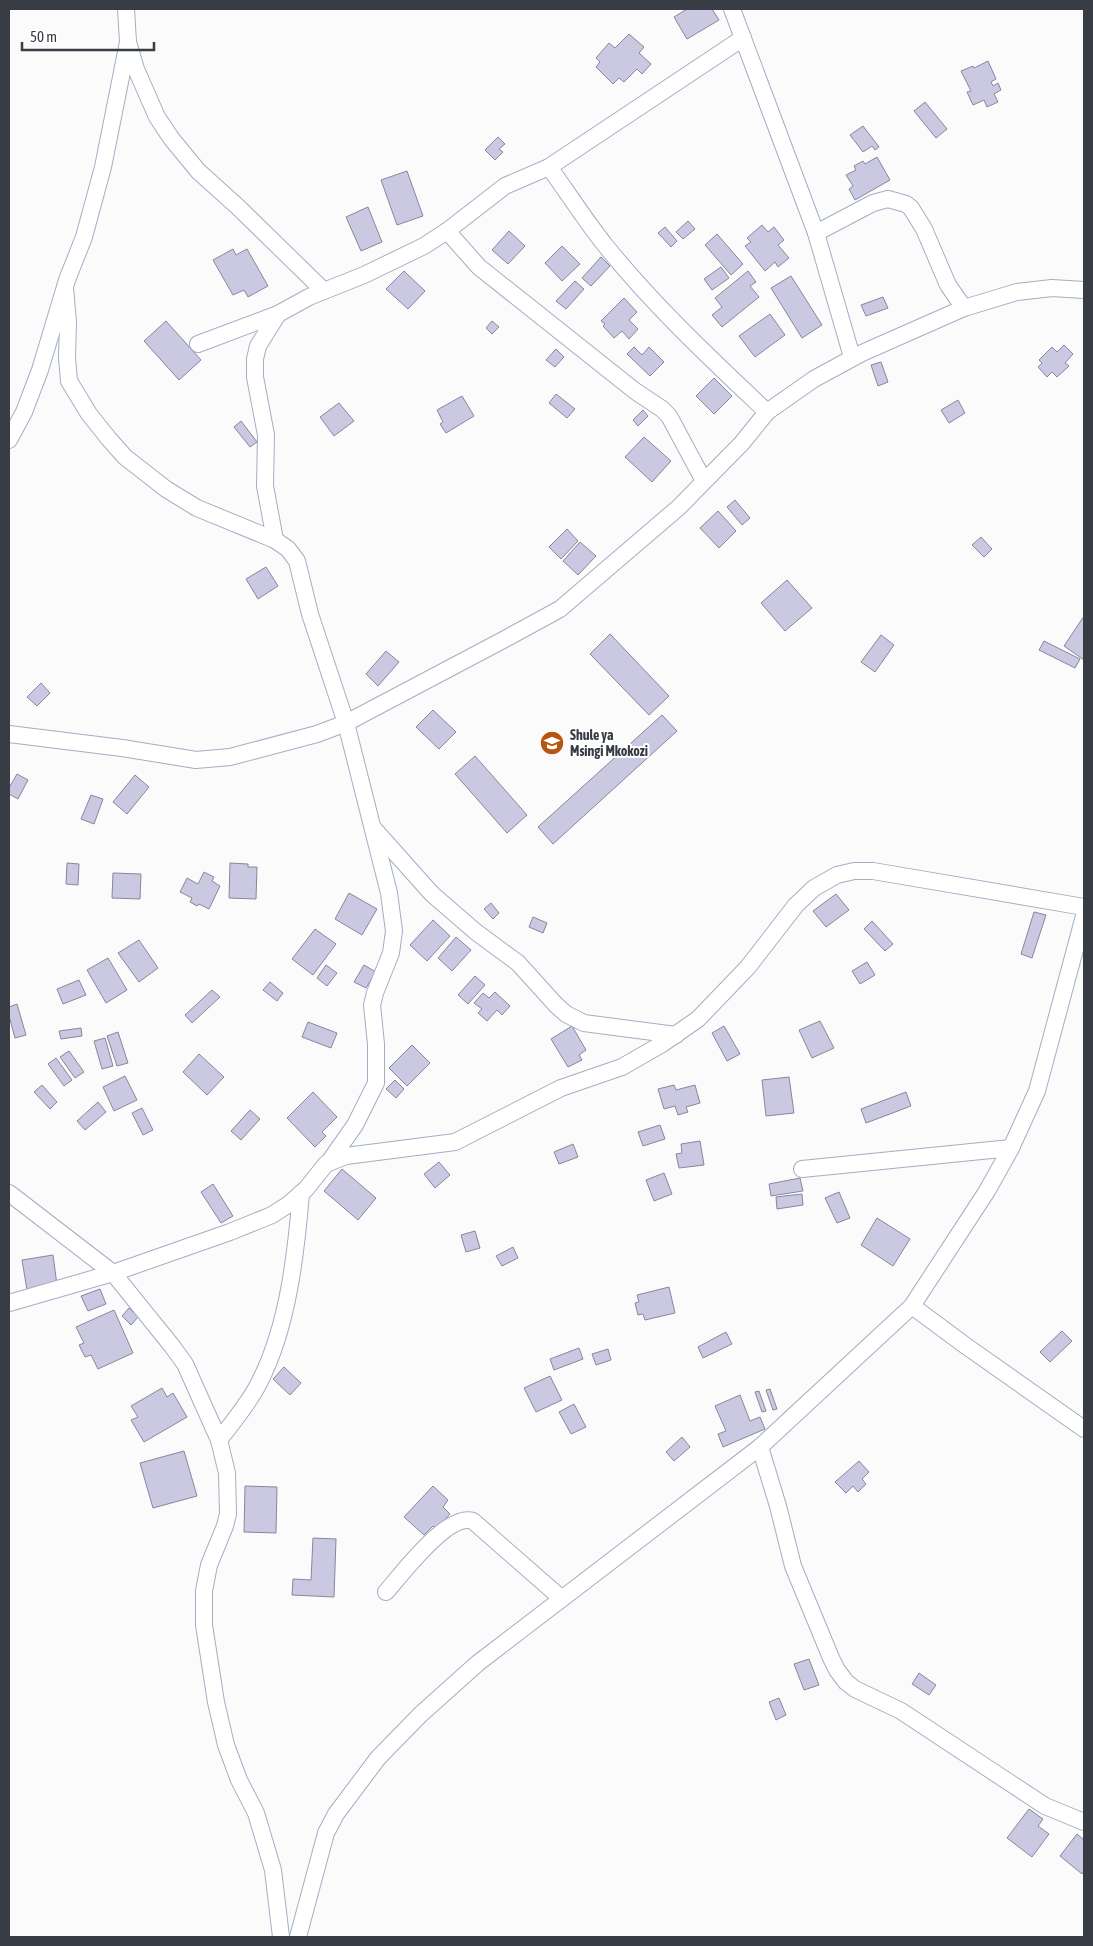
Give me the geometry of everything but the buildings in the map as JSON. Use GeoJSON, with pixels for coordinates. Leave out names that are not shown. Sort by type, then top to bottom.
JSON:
{"type":"FeatureCollection","features":[{"type":"Feature","properties":{"kind":"street"},"geometry":{"type":"LineString","coordinates":[[9,440],[24,412],[40,370],[92,208],[128,42],[126,9]]}},
{"type":"Feature","properties":{"kind":"street"},"geometry":{"type":"LineString","coordinates":[[732,9],[816,233],[852,357]]}},
{"type":"Feature","properties":{"kind":"street"},"geometry":{"type":"LineString","coordinates":[[198,344],[278,314],[424,246],[447,231],[505,186],[549,167],[743,38]]}},
{"type":"Feature","properties":{"kind":"street"},"geometry":{"type":"LineString","coordinates":[[128,42],[149,100],[157,118],[170,138],[198,171],[238,207],[324,291]]}},
{"type":"Feature","properties":{"kind":"street"},"geometry":{"type":"LineString","coordinates":[[549,167],[603,243],[624,268],[713,361],[767,412]]}},
{"type":"Feature","properties":{"kind":"street"},"geometry":{"type":"LineString","coordinates":[[816,233],[873,203],[888,199],[906,204],[911,208],[924,229],[948,285],[964,308]]}},
{"type":"Feature","properties":{"kind":"street"},"geometry":{"type":"LineString","coordinates":[[447,231],[469,258],[486,273],[635,391],[662,409],[669,416],[704,481]]}},
{"type":"Feature","properties":{"kind":"street"},"geometry":{"type":"LineString","coordinates":[[9,1304],[113,1273],[230,1232],[272,1215],[301,1193],[317,1173],[330,1162],[355,1125],[376,1083],[376,1044],[372,1005],[393,945],[394,931],[389,893],[346,723],[310,614],[297,561],[288,549],[275,540],[197,508],[166,489],[125,457],[109,439],[88,414],[69,381],[67,358],[68,322],[65,288]]}},
{"type":"Feature","properties":{"kind":"street"},"geometry":{"type":"LineString","coordinates":[[9,734],[206,760],[230,757],[308,737],[346,723],[560,609],[650,533],[742,443],[767,412],[814,379],[852,357],[964,308],[1017,292],[1052,288],[1084,290]]}},
{"type":"Feature","properties":{"kind":"street"},"geometry":{"type":"LineString","coordinates":[[275,540],[265,486],[266,435],[255,377],[255,359],[258,346],[278,314]]}},
{"type":"Feature","properties":{"kind":"street"},"geometry":{"type":"LineString","coordinates":[[372,827],[432,894],[476,932],[518,963],[556,1006],[566,1014],[584,1023],[676,1035]]}},
{"type":"Feature","properties":{"kind":"street"},"geometry":{"type":"LineString","coordinates":[[330,1162],[346,1156],[455,1142],[561,1088],[622,1067],[676,1035],[698,1019],[748,967],[796,905],[814,888],[837,875],[854,870],[882,872],[1084,907]]}},
{"type":"Feature","properties":{"kind":"street"},"geometry":{"type":"LineString","coordinates":[[298,1937],[326,1833],[336,1814],[378,1758],[421,1714],[478,1663],[760,1447],[912,1306],[987,1191],[1011,1148],[1037,1091],[1084,916]]}},
{"type":"Feature","properties":{"kind":"street"},"geometry":{"type":"LineString","coordinates":[[802,1169],[1011,1148]]}},
{"type":"Feature","properties":{"kind":"street"},"geometry":{"type":"LineString","coordinates":[[9,1193],[113,1273],[185,1364],[219,1440],[227,1473],[228,1514],[209,1565],[204,1591],[204,1625],[216,1702],[226,1745],[239,1780],[256,1814],[273,1870],[282,1937]]}},
{"type":"Feature","properties":{"kind":"street"},"geometry":{"type":"LineString","coordinates":[[219,1440],[259,1384],[270,1356],[282,1318],[292,1274],[298,1236],[301,1193]]}},
{"type":"Feature","properties":{"kind":"street"},"geometry":{"type":"LineString","coordinates":[[912,1306],[1084,1429]]}},
{"type":"Feature","properties":{"kind":"street"},"geometry":{"type":"LineString","coordinates":[[760,1447],[778,1506],[793,1566],[831,1658],[846,1682],[856,1689],[901,1711],[1045,1806],[1084,1822]]}},
{"type":"Feature","properties":{"kind":"street"},"geometry":{"type":"LineString","coordinates":[[386,1592],[424,1548],[455,1522],[464,1519],[474,1520],[561,1598]]}},
{"type":"Feature","properties":{"kind":"place","name":"Shule ya Msingi Mkokozi"},"geometry":{"type":"Point","coordinates":[552,743]}}]}
